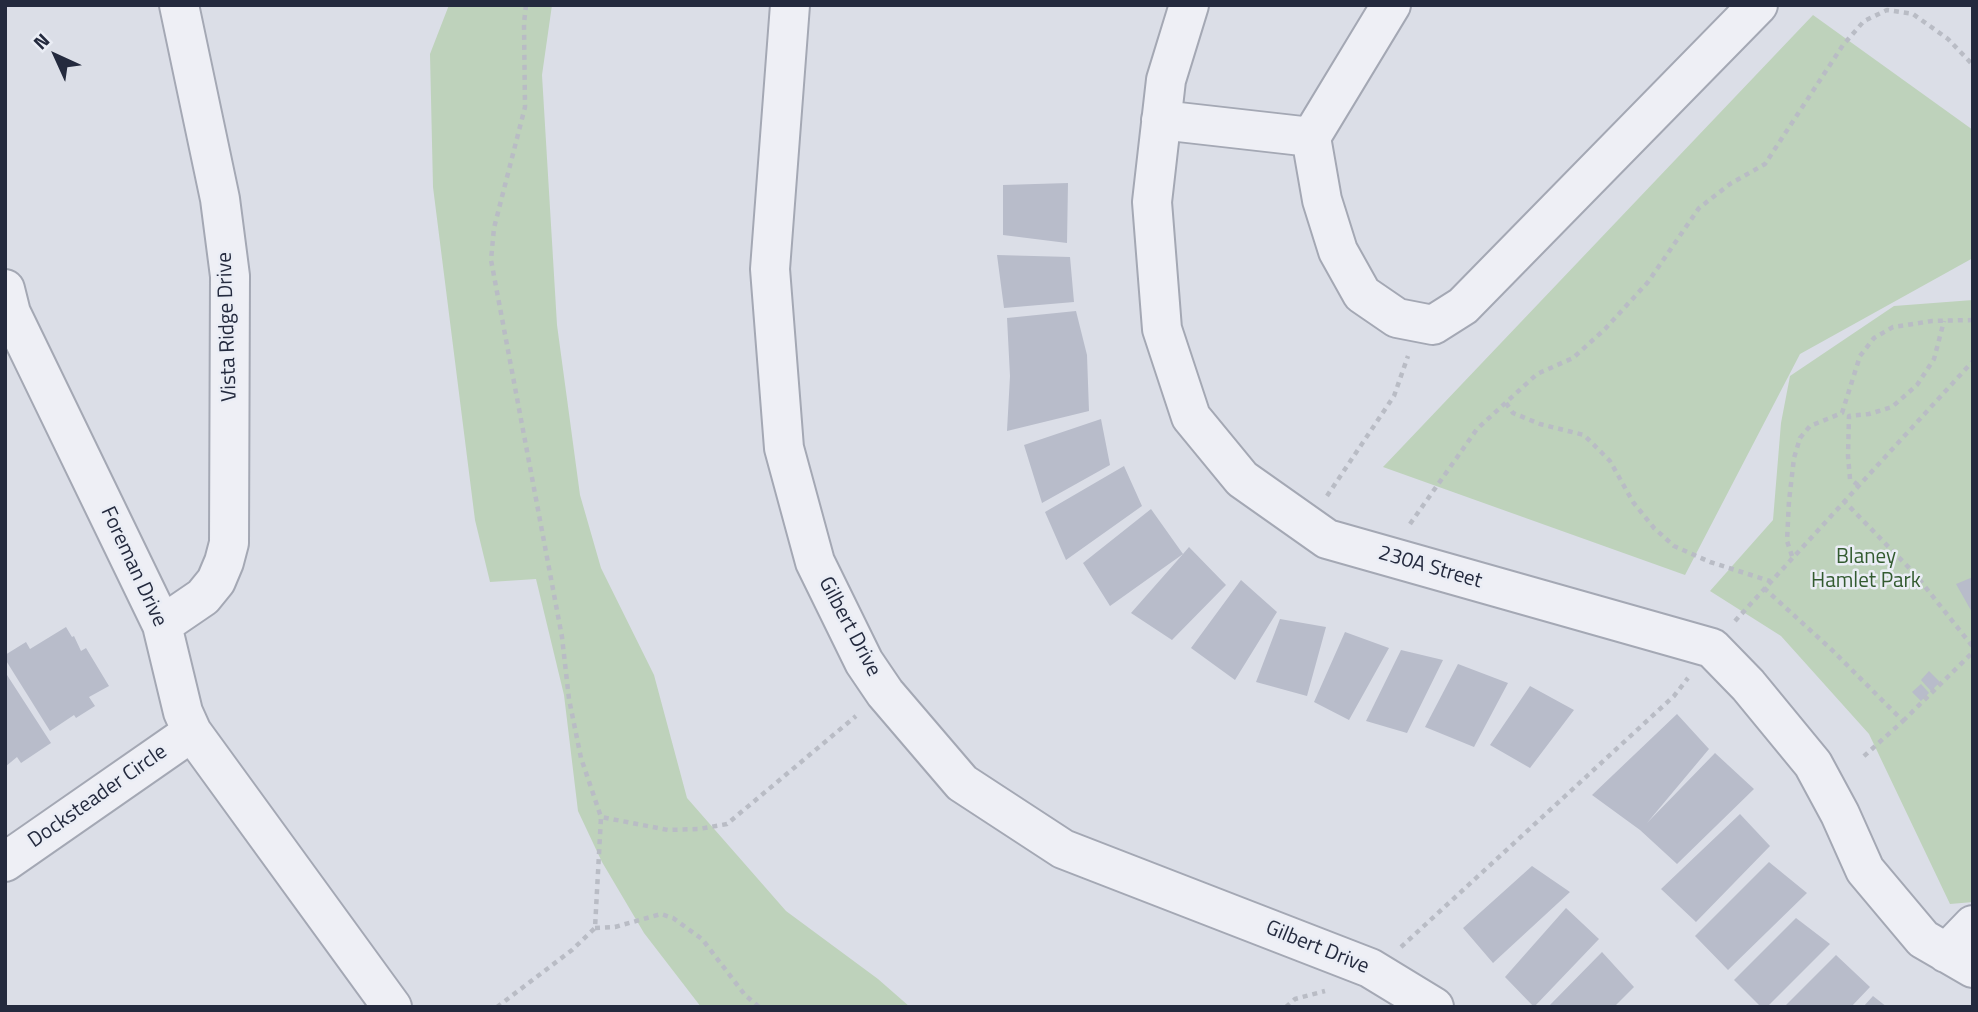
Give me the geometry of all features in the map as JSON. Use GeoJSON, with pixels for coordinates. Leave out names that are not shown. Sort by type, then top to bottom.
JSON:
{"type":"FeatureCollection","features":[{"type":"Feature","properties":{"kind":"street","name":"Vista Ridge Drive"},"geometry":{"type":"LineString","coordinates":[[162,625],[203,597],[216,581],[229,543],[230,276],[220,199],[179,5]]}},
{"type":"Feature","properties":{"kind":"street","name":"Gilbert Drive"},"geometry":{"type":"LineString","coordinates":[[790,5],[770,269],[784,448],[815,562],[864,663],[885,693],[962,783],[1063,849],[1370,968],[1434,1007]]}},
{"type":"Feature","properties":{"kind":"street","name":"230A Street"},"geometry":{"type":"LineString","coordinates":[[1189,5],[1166,80],[1152,202],[1162,329],[1191,417],[1242,479],[1327,539],[1712,648],[1748,685],[1813,764],[1840,814],[1865,870],[1923,939],[1959,960]]}},
{"type":"Feature","properties":{"kind":"street"},"geometry":{"type":"LineString","coordinates":[[1391,5],[1311,137],[1322,200],[1338,251],[1362,294],[1397,318],[1433,325],[1463,306],[1758,5]]}},
{"type":"Feature","properties":{"kind":"street"},"geometry":{"type":"LineString","coordinates":[[1161,120],[1311,137]]}},
{"type":"Feature","properties":{"kind":"street","name":"Foreman Drive"},"geometry":{"type":"LineString","coordinates":[[7,306],[162,625],[183,712],[192,732],[392,1007]]}},
{"type":"Feature","properties":{"kind":"street","name":"Docksteader Circle"},"geometry":{"type":"LineString","coordinates":[[5,862],[192,732]]}},
{"type":"Feature","properties":{"kind":"street"},"geometry":{"type":"LineString","coordinates":[[1959,960],[1973,925]]}},
{"type":"Feature","properties":{"kind":"path"},"geometry":{"type":"LineString","coordinates":[[526,5],[525,107],[494,228],[491,260],[562,637],[571,711],[581,758],[601,817],[595,928]]}},
{"type":"Feature","properties":{"kind":"path"},"geometry":{"type":"LineString","coordinates":[[1410,525],[1477,429],[1537,374],[1573,358],[1597,336],[1648,282],[1699,208],[1730,184],[1765,164],[1843,45],[1864,21],[1887,10],[1913,14],[1948,38],[1973,65]]}},
{"type":"Feature","properties":{"kind":"path"},"geometry":{"type":"LineString","coordinates":[[1842,413],[1860,356],[1874,338],[1893,327],[1932,321],[1973,320]]}},
{"type":"Feature","properties":{"kind":"path"},"geometry":{"type":"LineString","coordinates":[[1792,557],[1787,541],[1789,501],[1794,458],[1800,438],[1810,426],[1842,413],[1849,416],[1869,414],[1892,407],[1917,385],[1934,359],[1944,321]]}},
{"type":"Feature","properties":{"kind":"path"},"geometry":{"type":"LineString","coordinates":[[1327,497],[1394,396],[1420,323]]}},
{"type":"Feature","properties":{"kind":"path"},"geometry":{"type":"LineString","coordinates":[[1728,629],[1843,500],[1973,362]]}},
{"type":"Feature","properties":{"kind":"path"},"geometry":{"type":"LineString","coordinates":[[1506,403],[1513,413],[1540,424],[1584,435],[1610,461],[1633,502],[1654,528],[1674,546],[1710,562],[1770,581]]}},
{"type":"Feature","properties":{"kind":"path"},"geometry":{"type":"LineString","coordinates":[[1849,416],[1850,479],[1858,485]]}},
{"type":"Feature","properties":{"kind":"path"},"geometry":{"type":"LineString","coordinates":[[1843,500],[1915,574],[1973,649],[1903,721],[1863,757]]}},
{"type":"Feature","properties":{"kind":"path"},"geometry":{"type":"LineString","coordinates":[[1764,588],[1832,650],[1903,721]]}},
{"type":"Feature","properties":{"kind":"path"},"geometry":{"type":"LineString","coordinates":[[1393,954],[1674,696],[1691,674]]}},
{"type":"Feature","properties":{"kind":"path"},"geometry":{"type":"LineString","coordinates":[[601,817],[668,830],[699,829],[727,824],[857,715]]}},
{"type":"Feature","properties":{"kind":"path"},"geometry":{"type":"LineString","coordinates":[[497,1007],[572,950],[595,928],[625,925],[661,914],[673,918],[702,939],[745,995],[758,1007]]}},
{"type":"Feature","properties":{"kind":"path"},"geometry":{"type":"LineString","coordinates":[[1286,1007],[1295,999],[1326,991]]}},
{"type":"Feature","properties":{"kind":"green space"},"geometry":{"type":"Polygon","coordinates":[[[449,5],[552,5],[542,75],[557,325],[580,495],[601,568],[654,675],[687,798],[786,911],[878,979],[910,1007],[701,1007],[644,933],[602,862],[578,811],[564,695],[536,579],[490,582],[475,520],[433,187],[430,54],[449,5]]]}},
{"type":"Feature","properties":{"kind":"green space"},"geometry":{"type":"Polygon","coordinates":[[[1813,15],[1973,130],[1973,258],[1800,354],[1685,575],[1383,467],[1813,15]]]}},
{"type":"Feature","properties":{"kind":"green space","name":"Blaney Hamlet Park"},"geometry":{"type":"Polygon","coordinates":[[[1973,300],[1973,902],[1950,904],[1869,734],[1781,636],[1710,591],[1773,520],[1781,423],[1790,376],[1894,306],[1973,300]]]}},
{"type":"Feature","properties":{"kind":"building"},"geometry":{"type":"Polygon","coordinates":[[[1068,183],[1067,243],[1003,235],[1003,185],[1068,183]]]}},
{"type":"Feature","properties":{"kind":"building"},"geometry":{"type":"Polygon","coordinates":[[[997,255],[1070,257],[1074,302],[1004,308],[997,255]]]}},
{"type":"Feature","properties":{"kind":"building"},"geometry":{"type":"Polygon","coordinates":[[[1076,311],[1087,355],[1089,411],[1007,431],[1010,376],[1007,318],[1076,311]]]}},
{"type":"Feature","properties":{"kind":"building"},"geometry":{"type":"Polygon","coordinates":[[[1101,419],[1110,465],[1042,503],[1024,445],[1101,419]]]}},
{"type":"Feature","properties":{"kind":"building"},"geometry":{"type":"Polygon","coordinates":[[[1124,466],[1142,506],[1066,560],[1045,512],[1124,466]]]}},
{"type":"Feature","properties":{"kind":"building"},"geometry":{"type":"Polygon","coordinates":[[[1151,509],[1183,554],[1110,606],[1083,563],[1151,509]]]}},
{"type":"Feature","properties":{"kind":"building"},"geometry":{"type":"Polygon","coordinates":[[[1189,547],[1226,585],[1172,640],[1131,613],[1189,547]]]}},
{"type":"Feature","properties":{"kind":"building"},"geometry":{"type":"Polygon","coordinates":[[[1973,577],[1973,614],[1956,584],[1973,577]]]}},
{"type":"Feature","properties":{"kind":"building"},"geometry":{"type":"Polygon","coordinates":[[[1241,580],[1277,612],[1235,680],[1191,648],[1241,580]]]}},
{"type":"Feature","properties":{"kind":"building"},"geometry":{"type":"Polygon","coordinates":[[[1280,619],[1326,627],[1307,696],[1256,682],[1280,619]]]}},
{"type":"Feature","properties":{"kind":"building"},"geometry":{"type":"Polygon","coordinates":[[[66,627],[81,651],[86,648],[109,686],[89,697],[95,706],[76,718],[74,715],[50,731],[5,655],[26,642],[30,649],[66,627]]]}},
{"type":"Feature","properties":{"kind":"building"},"geometry":{"type":"Polygon","coordinates":[[[1345,632],[1389,648],[1349,720],[1314,702],[1345,632]]]}},
{"type":"Feature","properties":{"kind":"building"},"geometry":{"type":"Polygon","coordinates":[[[1401,650],[1443,660],[1407,733],[1366,721],[1401,650]]]}},
{"type":"Feature","properties":{"kind":"building"},"geometry":{"type":"Polygon","coordinates":[[[1458,664],[1508,683],[1474,747],[1425,727],[1458,664]]]}},
{"type":"Feature","properties":{"kind":"building"},"geometry":{"type":"Polygon","coordinates":[[[1929,671],[1940,682],[1931,691],[1921,680],[1929,671]]]}},
{"type":"Feature","properties":{"kind":"building"},"geometry":{"type":"Polygon","coordinates":[[[7,675],[51,743],[21,763],[17,757],[5,767],[5,677],[7,675]]]}},
{"type":"Feature","properties":{"kind":"building"},"geometry":{"type":"Polygon","coordinates":[[[1921,684],[1929,693],[1921,701],[1912,692],[1921,684]]]}},
{"type":"Feature","properties":{"kind":"building"},"geometry":{"type":"Polygon","coordinates":[[[1530,686],[1574,710],[1530,768],[1490,745],[1530,686]]]}},
{"type":"Feature","properties":{"kind":"building"},"geometry":{"type":"Polygon","coordinates":[[[1677,714],[1709,749],[1647,823],[1715,753],[1754,789],[1677,864],[1640,830],[1592,795],[1677,714]]]}},
{"type":"Feature","properties":{"kind":"building"},"geometry":{"type":"Polygon","coordinates":[[[1740,814],[1770,846],[1696,922],[1661,889],[1740,814]]]}},
{"type":"Feature","properties":{"kind":"building"},"geometry":{"type":"Polygon","coordinates":[[[1769,862],[1807,893],[1728,970],[1695,936],[1769,862]]]}},
{"type":"Feature","properties":{"kind":"building"},"geometry":{"type":"Polygon","coordinates":[[[1532,866],[1570,892],[1493,963],[1463,928],[1532,866]]]}},
{"type":"Feature","properties":{"kind":"building"},"geometry":{"type":"Polygon","coordinates":[[[1566,908],[1599,939],[1534,1007],[1505,977],[1566,908]]]}},
{"type":"Feature","properties":{"kind":"building"},"geometry":{"type":"Polygon","coordinates":[[[1796,918],[1830,944],[1767,1007],[1761,1007],[1734,980],[1796,918]]]}},
{"type":"Feature","properties":{"kind":"building"},"geometry":{"type":"Polygon","coordinates":[[[1602,952],[1634,987],[1614,1007],[1548,1007],[1602,952]]]}},
{"type":"Feature","properties":{"kind":"building"},"geometry":{"type":"Polygon","coordinates":[[[1836,955],[1870,987],[1851,1007],[1784,1007],[1836,955]]]}},
{"type":"Feature","properties":{"kind":"building"},"geometry":{"type":"Polygon","coordinates":[[[1873,996],[1887,1007],[1863,1007],[1873,996]]]}}]}
